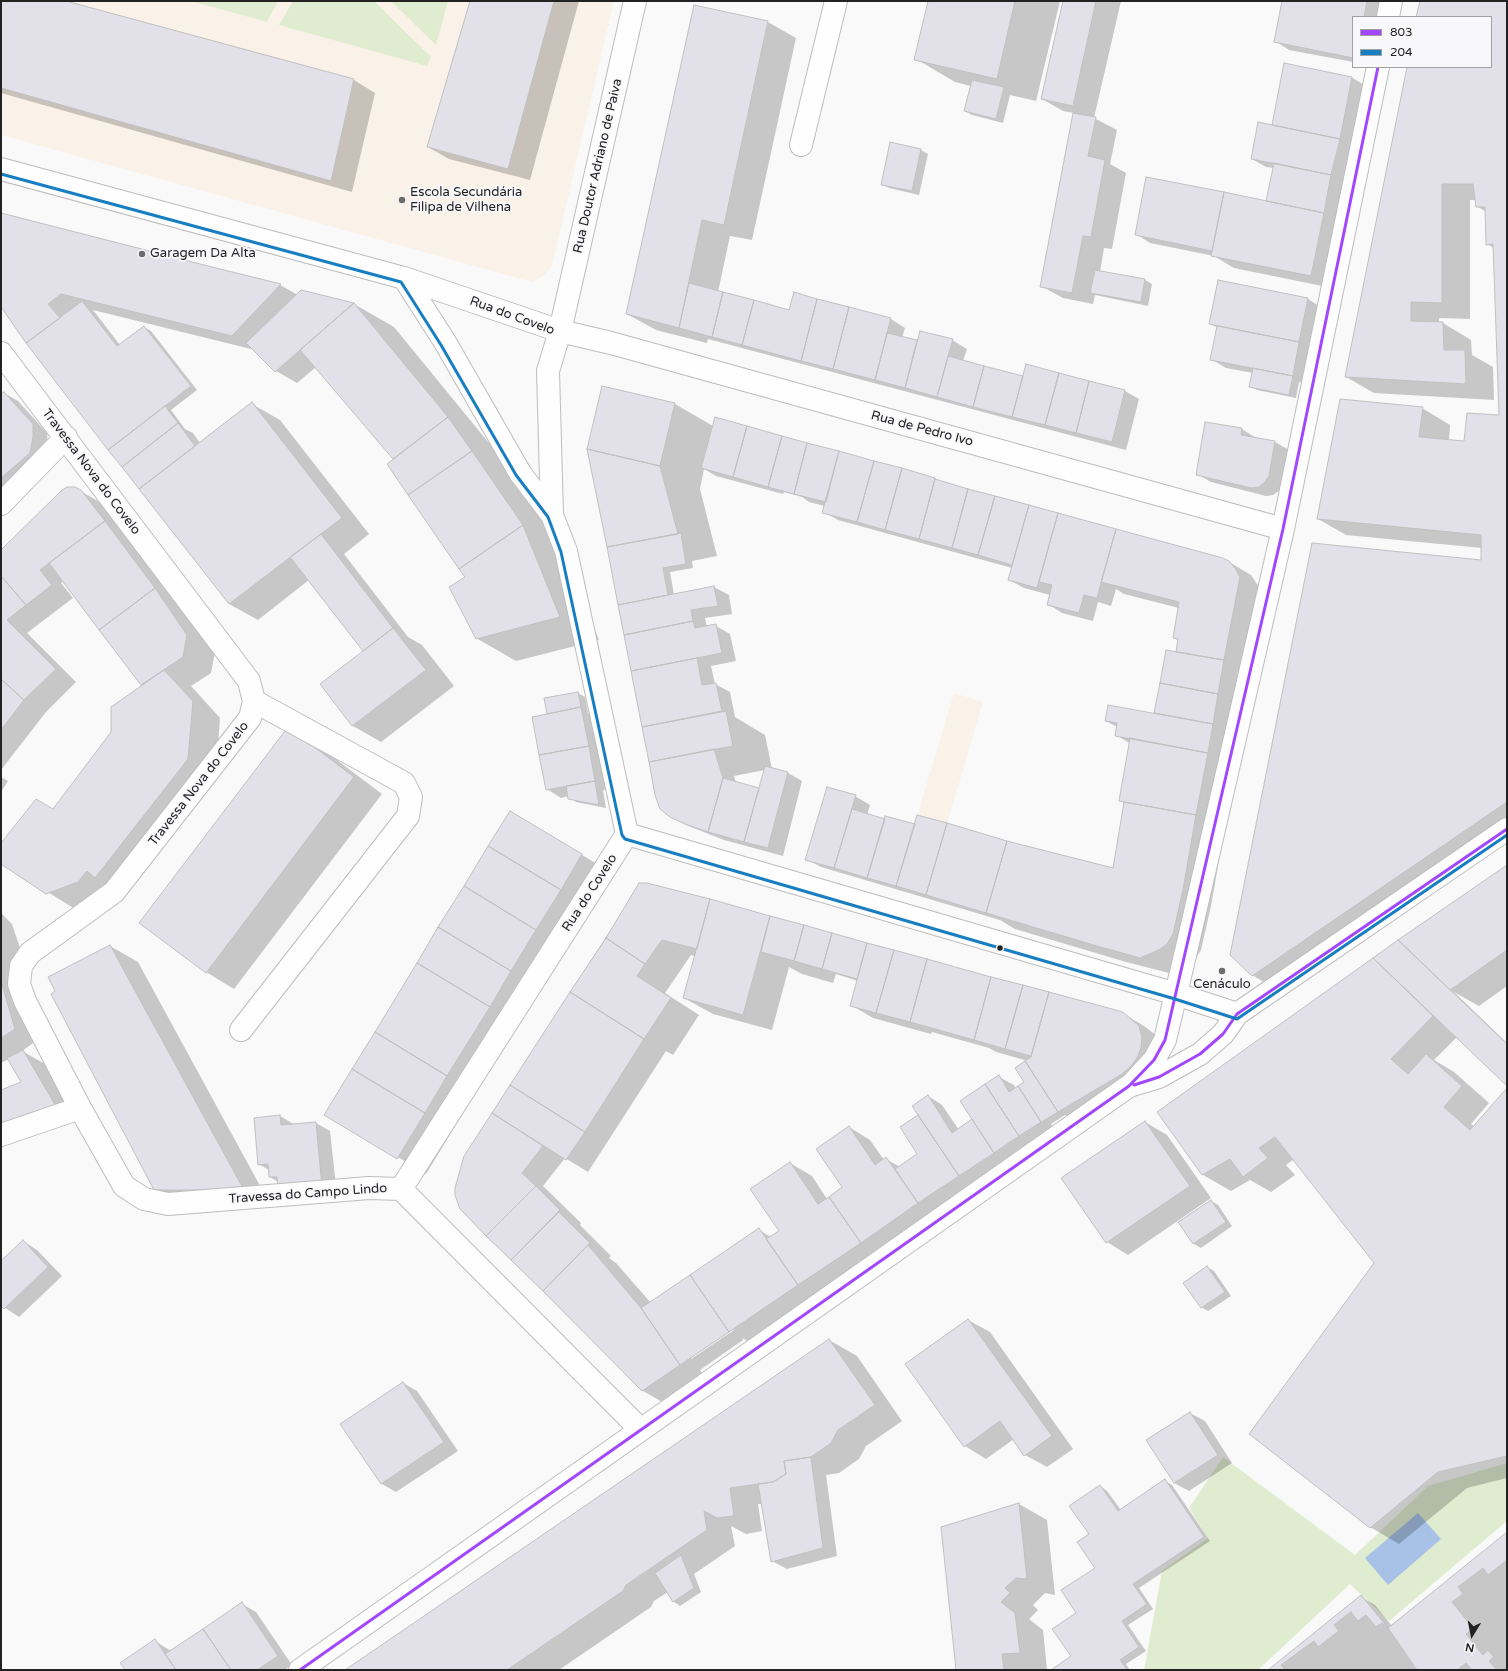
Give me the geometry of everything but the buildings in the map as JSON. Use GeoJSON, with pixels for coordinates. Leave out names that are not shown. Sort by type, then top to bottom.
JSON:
{"type":"FeatureCollection","features":[{"type":"Feature","properties":{"kind":"street","name":"Rua Doutor Adriano de Paiva"},"geometry":{"type":"LineString","coordinates":[[560,331],[635,1]]}},
{"type":"Feature","properties":{"kind":"street"},"geometry":{"type":"LineString","coordinates":[[801,145],[836,1]]}},
{"type":"Feature","properties":{"kind":"street"},"geometry":{"type":"LineString","coordinates":[[1388,16],[1391,1]]}},
{"type":"Feature","properties":{"kind":"street"},"geometry":{"type":"LineString","coordinates":[[300,1670],[640,1429],[1129,1086],[1154,1060],[1165,1040],[1283,529],[1378,68]]}},
{"type":"Feature","properties":{"kind":"street","name":"Rua do Covelo"},"geometry":{"type":"LineString","coordinates":[[1,168],[404,278],[560,331],[548,371],[552,515]]}},
{"type":"Feature","properties":{"kind":"street","name":"Rua do Covelo"},"geometry":{"type":"LineString","coordinates":[[401,1189],[628,834],[566,551],[552,515],[520,473],[445,342],[404,278]]}},
{"type":"Feature","properties":{"kind":"street","name":"Rua de Pedro Ivo"},"geometry":{"type":"LineString","coordinates":[[560,331],[611,343],[1283,529]]}},
{"type":"Feature","properties":{"kind":"street","name":"Travessa Nova do Covelo"},"geometry":{"type":"LineString","coordinates":[[1,353],[250,681],[254,701],[250,718],[114,892],[30,953],[21,966],[19,984],[25,1002],[80,1108]]}},
{"type":"Feature","properties":{"kind":"street"},"geometry":{"type":"LineString","coordinates":[[1,504],[66,437]]}},
{"type":"Feature","properties":{"kind":"street"},"geometry":{"type":"LineString","coordinates":[[241,1030],[408,816],[411,797],[404,783],[254,701]]}},
{"type":"Feature","properties":{"kind":"street"},"geometry":{"type":"LineString","coordinates":[[1129,1086],[1159,1077],[1200,1054],[1223,1034],[1237,1014],[1507,829]]}},
{"type":"Feature","properties":{"kind":"street"},"geometry":{"type":"LineString","coordinates":[[628,834],[1176,994],[1237,1014]]}},
{"type":"Feature","properties":{"kind":"street"},"geometry":{"type":"LineString","coordinates":[[1,1135],[80,1108]]}},
{"type":"Feature","properties":{"kind":"street","name":"Travessa do Campo Lindo"},"geometry":{"type":"LineString","coordinates":[[80,1108],[124,1186],[144,1199],[168,1204],[369,1188],[401,1189],[640,1429]]}},
{"type":"Feature","properties":{"kind":"shaded area","name":"Escola Secundária Filipa de Vilhena"},"geometry":{"type":"Polygon","coordinates":[[[1,1],[614,1],[552,266],[542,277],[532,282],[1,135],[1,1]]]}},
{"type":"Feature","properties":{"kind":"shaded area"},"geometry":{"type":"Polygon","coordinates":[[[954,693],[983,702],[926,895],[896,886],[954,693]]]}},
{"type":"Feature","properties":{"kind":"green space"},"geometry":{"type":"Polygon","coordinates":[[[191,1],[278,1],[267,22],[191,1]]]}},
{"type":"Feature","properties":{"kind":"green space"},"geometry":{"type":"Polygon","coordinates":[[[293,1],[374,1],[431,57],[427,66],[279,25],[293,1]]]}},
{"type":"Feature","properties":{"kind":"green space"},"geometry":{"type":"Polygon","coordinates":[[[391,1],[448,1],[436,45],[391,1]]]}},
{"type":"Feature","properties":{"kind":"green space"},"geometry":{"type":"Polygon","coordinates":[[[1223,1457],[1355,1555],[1428,1486],[1507,1463],[1507,1521],[1389,1621],[1350,1584],[1258,1670],[1144,1670],[1162,1571],[1208,1538],[1189,1508],[1223,1457]]]}},
{"type":"Feature","properties":{"kind":"water"},"geometry":{"type":"Polygon","coordinates":[[[1418,1513],[1441,1539],[1388,1585],[1365,1558],[1418,1513]]]}},
{"type":"Feature","properties":{"kind":"transit line","name":"803"},"geometry":{"type":"LineString","coordinates":[[300,1670],[1129,1086],[1154,1060],[1165,1040],[1283,529],[1378,68]]}},
{"type":"Feature","properties":{"kind":"transit line","name":"204"},"geometry":{"type":"LineString","coordinates":[[1,174],[401,282],[441,345],[516,475],[548,517],[561,552],[622,835],[625,839],[1175,999],[1237,1019],[1507,835]]}},
{"type":"Feature","properties":{"kind":"transit line","name":"803"},"geometry":{"type":"LineString","coordinates":[[1134,1085],[1159,1077],[1200,1054],[1223,1034],[1237,1014],[1507,829]]}},
{"type":"Feature","properties":{"kind":"place","name":"Escola Secundária Filipa de Vilhena"},"geometry":{"type":"Point","coordinates":[402,200]}},
{"type":"Feature","properties":{"kind":"place","name":"Garagem Da Alta"},"geometry":{"type":"Point","coordinates":[142,254]}},
{"type":"Feature","properties":{"kind":"place","name":"Cenáculo"},"geometry":{"type":"Point","coordinates":[1222,971]}}]}
